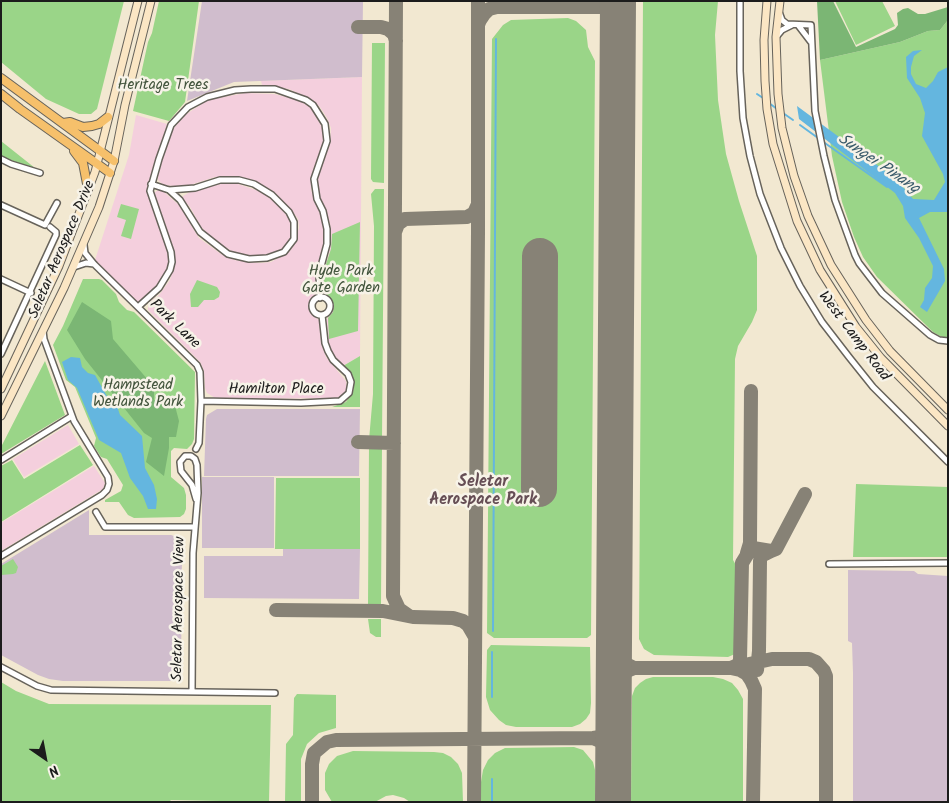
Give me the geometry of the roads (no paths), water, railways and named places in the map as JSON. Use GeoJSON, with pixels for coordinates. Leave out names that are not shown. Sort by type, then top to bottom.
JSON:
{"type":"FeatureCollection","features":[{"type":"Feature","properties":{"kind":"main road","name":"Seletar Aerospace Drive"},"geometry":{"type":"LineString","coordinates":[[1,389],[71,238],[101,151],[138,1]]}},
{"type":"Feature","properties":{"kind":"main road","name":"Seletar Aerospace Drive"},"geometry":{"type":"LineString","coordinates":[[1,416],[84,245],[99,207],[114,161],[125,105],[151,1]]}},
{"type":"Feature","properties":{"kind":"main road"},"geometry":{"type":"LineString","coordinates":[[767,1],[764,40],[767,109],[773,144],[782,178],[797,220],[820,270],[856,327],[881,358],[945,424]]}},
{"type":"Feature","properties":{"kind":"main road"},"geometry":{"type":"LineString","coordinates":[[780,1],[776,37],[778,94],[782,128],[794,176],[805,208],[831,265],[866,320],[924,388],[948,410]]}},
{"type":"Feature","properties":{"kind":"main road"},"geometry":{"type":"LineString","coordinates":[[1,78],[114,161]]}},
{"type":"Feature","properties":{"kind":"main road"},"geometry":{"type":"LineString","coordinates":[[1,94],[110,173]]}},
{"type":"Feature","properties":{"kind":"main road"},"geometry":{"type":"LineString","coordinates":[[63,123],[70,122],[83,127],[92,126],[99,124],[108,117]]}},
{"type":"Feature","properties":{"kind":"main road"},"geometry":{"type":"LineString","coordinates":[[70,145],[83,163],[88,189]]}},
{"type":"Feature","properties":{"kind":"main road"},"geometry":{"type":"LineString","coordinates":[[924,388],[946,416],[945,424]]}},
{"type":"Feature","properties":{"kind":"street","name":"West Camp Road"},"geometry":{"type":"LineString","coordinates":[[740,1],[740,71],[743,118],[760,194],[781,248],[800,286],[822,322],[849,357],[873,387],[948,462]]}},
{"type":"Feature","properties":{"kind":"street"},"geometry":{"type":"LineString","coordinates":[[778,12],[784,22],[795,25],[811,25],[815,112],[824,156],[840,213],[859,264],[882,293],[930,335],[948,342]]}},
{"type":"Feature","properties":{"kind":"street"},"geometry":{"type":"LineString","coordinates":[[776,37],[782,30],[795,25]]}},
{"type":"Feature","properties":{"kind":"street"},"geometry":{"type":"LineString","coordinates":[[795,25],[811,42]]}},
{"type":"Feature","properties":{"kind":"street"},"geometry":{"type":"LineString","coordinates":[[138,307],[159,288],[170,270],[172,262],[171,252],[151,197],[151,184],[171,125],[197,101],[219,93],[251,89],[275,90],[306,100],[313,105],[325,124],[327,133],[325,148],[314,179],[316,194],[323,211],[327,229],[327,244],[319,274],[320,298]]}},
{"type":"Feature","properties":{"kind":"street"},"geometry":{"type":"LineString","coordinates":[[1,159],[40,173]]}},
{"type":"Feature","properties":{"kind":"street"},"geometry":{"type":"LineString","coordinates":[[151,184],[169,190],[186,190],[213,182],[230,180],[248,182],[261,187],[272,195],[289,212],[294,222],[294,239],[284,252],[268,258],[249,259],[228,254],[200,232],[180,200],[169,190]]}},
{"type":"Feature","properties":{"kind":"street"},"geometry":{"type":"LineString","coordinates":[[180,200],[180,194],[186,190]]}},
{"type":"Feature","properties":{"kind":"street"},"geometry":{"type":"LineString","coordinates":[[1,205],[45,225],[57,203]]}},
{"type":"Feature","properties":{"kind":"street"},"geometry":{"type":"LineString","coordinates":[[1,354],[56,235],[56,232],[50,227]]}},
{"type":"Feature","properties":{"kind":"street","name":"Park Lane"},"geometry":{"type":"LineString","coordinates":[[84,245],[85,253],[94,264],[194,361],[200,372],[201,401],[199,443],[196,449]]}},
{"type":"Feature","properties":{"kind":"street"},"geometry":{"type":"LineString","coordinates":[[72,268],[86,263],[94,264]]}},
{"type":"Feature","properties":{"kind":"street"},"geometry":{"type":"LineString","coordinates":[[1,279],[31,292]]}},
{"type":"Feature","properties":{"kind":"street","name":"Hamilton Place"},"geometry":{"type":"LineString","coordinates":[[320,298],[328,300],[330,306],[327,313],[322,315],[316,313],[313,306],[315,301],[320,298]]}},
{"type":"Feature","properties":{"kind":"street","name":"Hamilton Place"},"geometry":{"type":"LineString","coordinates":[[201,401],[340,401],[349,393],[351,382],[348,374],[333,360],[328,352],[325,343],[322,315]]}},
{"type":"Feature","properties":{"kind":"street"},"geometry":{"type":"LineString","coordinates":[[1,556],[86,505],[107,490],[109,481],[72,416],[44,339],[43,330]]}},
{"type":"Feature","properties":{"kind":"street"},"geometry":{"type":"LineString","coordinates":[[1,460],[72,416]]}},
{"type":"Feature","properties":{"kind":"street","name":"Seletar Aerospace View"},"geometry":{"type":"LineString","coordinates":[[192,692],[194,527],[198,493],[195,459],[191,456],[185,456],[180,462],[181,471],[192,485],[196,499]]}},
{"type":"Feature","properties":{"kind":"street","name":"Seletar Aerospace View"},"geometry":{"type":"LineString","coordinates":[[96,512],[105,527],[194,527]]}},
{"type":"Feature","properties":{"kind":"street"},"geometry":{"type":"LineString","coordinates":[[829,564],[948,563]]}},
{"type":"Feature","properties":{"kind":"street","name":"Seletar Aerospace View"},"geometry":{"type":"LineString","coordinates":[[1,667],[37,686],[51,690],[275,693]]}},
{"type":"Feature","properties":{"kind":"water"},"geometry":{"type":"Polygon","coordinates":[[[922,50],[914,56],[911,67],[911,74],[916,84],[926,88],[938,72],[948,67],[948,212],[930,212],[919,218],[944,269],[945,281],[927,312],[920,307],[924,300],[925,288],[932,278],[933,266],[919,238],[905,218],[903,206],[895,193],[799,119],[797,106],[896,179],[913,199],[934,200],[945,182],[943,174],[922,136],[925,113],[920,98],[907,78],[906,57],[913,51],[922,50]]]}},
{"type":"Feature","properties":{"kind":"water"},"geometry":{"type":"Polygon","coordinates":[[[71,357],[80,358],[82,367],[88,373],[95,375],[108,398],[116,403],[120,415],[142,436],[145,468],[154,485],[157,499],[156,509],[148,509],[143,496],[130,478],[121,453],[99,440],[77,388],[68,380],[62,362],[71,357]]]}},
{"type":"Feature","properties":{"kind":"waterway"},"geometry":{"type":"LineString","coordinates":[[493,631],[496,39]]}},
{"type":"Feature","properties":{"kind":"waterway"},"geometry":{"type":"LineString","coordinates":[[757,94],[763,98]]}},
{"type":"Feature","properties":{"kind":"waterway"},"geometry":{"type":"LineString","coordinates":[[769,103],[777,109]]}},
{"type":"Feature","properties":{"kind":"waterway"},"geometry":{"type":"LineString","coordinates":[[783,113],[793,120]]}},
{"type":"Feature","properties":{"kind":"waterway","name":"Sungei Pinang"},"geometry":{"type":"LineString","coordinates":[[800,125],[818,138]]}},
{"type":"Feature","properties":{"kind":"waterway","name":"Sungei Pinang"},"geometry":{"type":"LineString","coordinates":[[822,141],[887,187]]}},
{"type":"Feature","properties":{"kind":"waterway"},"geometry":{"type":"LineString","coordinates":[[492,652],[492,697]]}},
{"type":"Feature","properties":{"kind":"waterway"},"geometry":{"type":"LineString","coordinates":[[492,779],[492,802]]}},
{"type":"Feature","properties":{"kind":"district","name":"Seletar Aerospace Park"},"geometry":{"type":"Point","coordinates":[483,492]}},
{"type":"Feature","properties":{"kind":"park label","name":"Heritage Trees"},"geometry":{"type":"Point","coordinates":[163,86]}},
{"type":"Feature","properties":{"kind":"park label","name":"Hyde Park Gate Garden"},"geometry":{"type":"Point","coordinates":[341,280]}},
{"type":"Feature","properties":{"kind":"park label","name":"Hampstead Wetlands Park"},"geometry":{"type":"Point","coordinates":[138,394]}}]}
